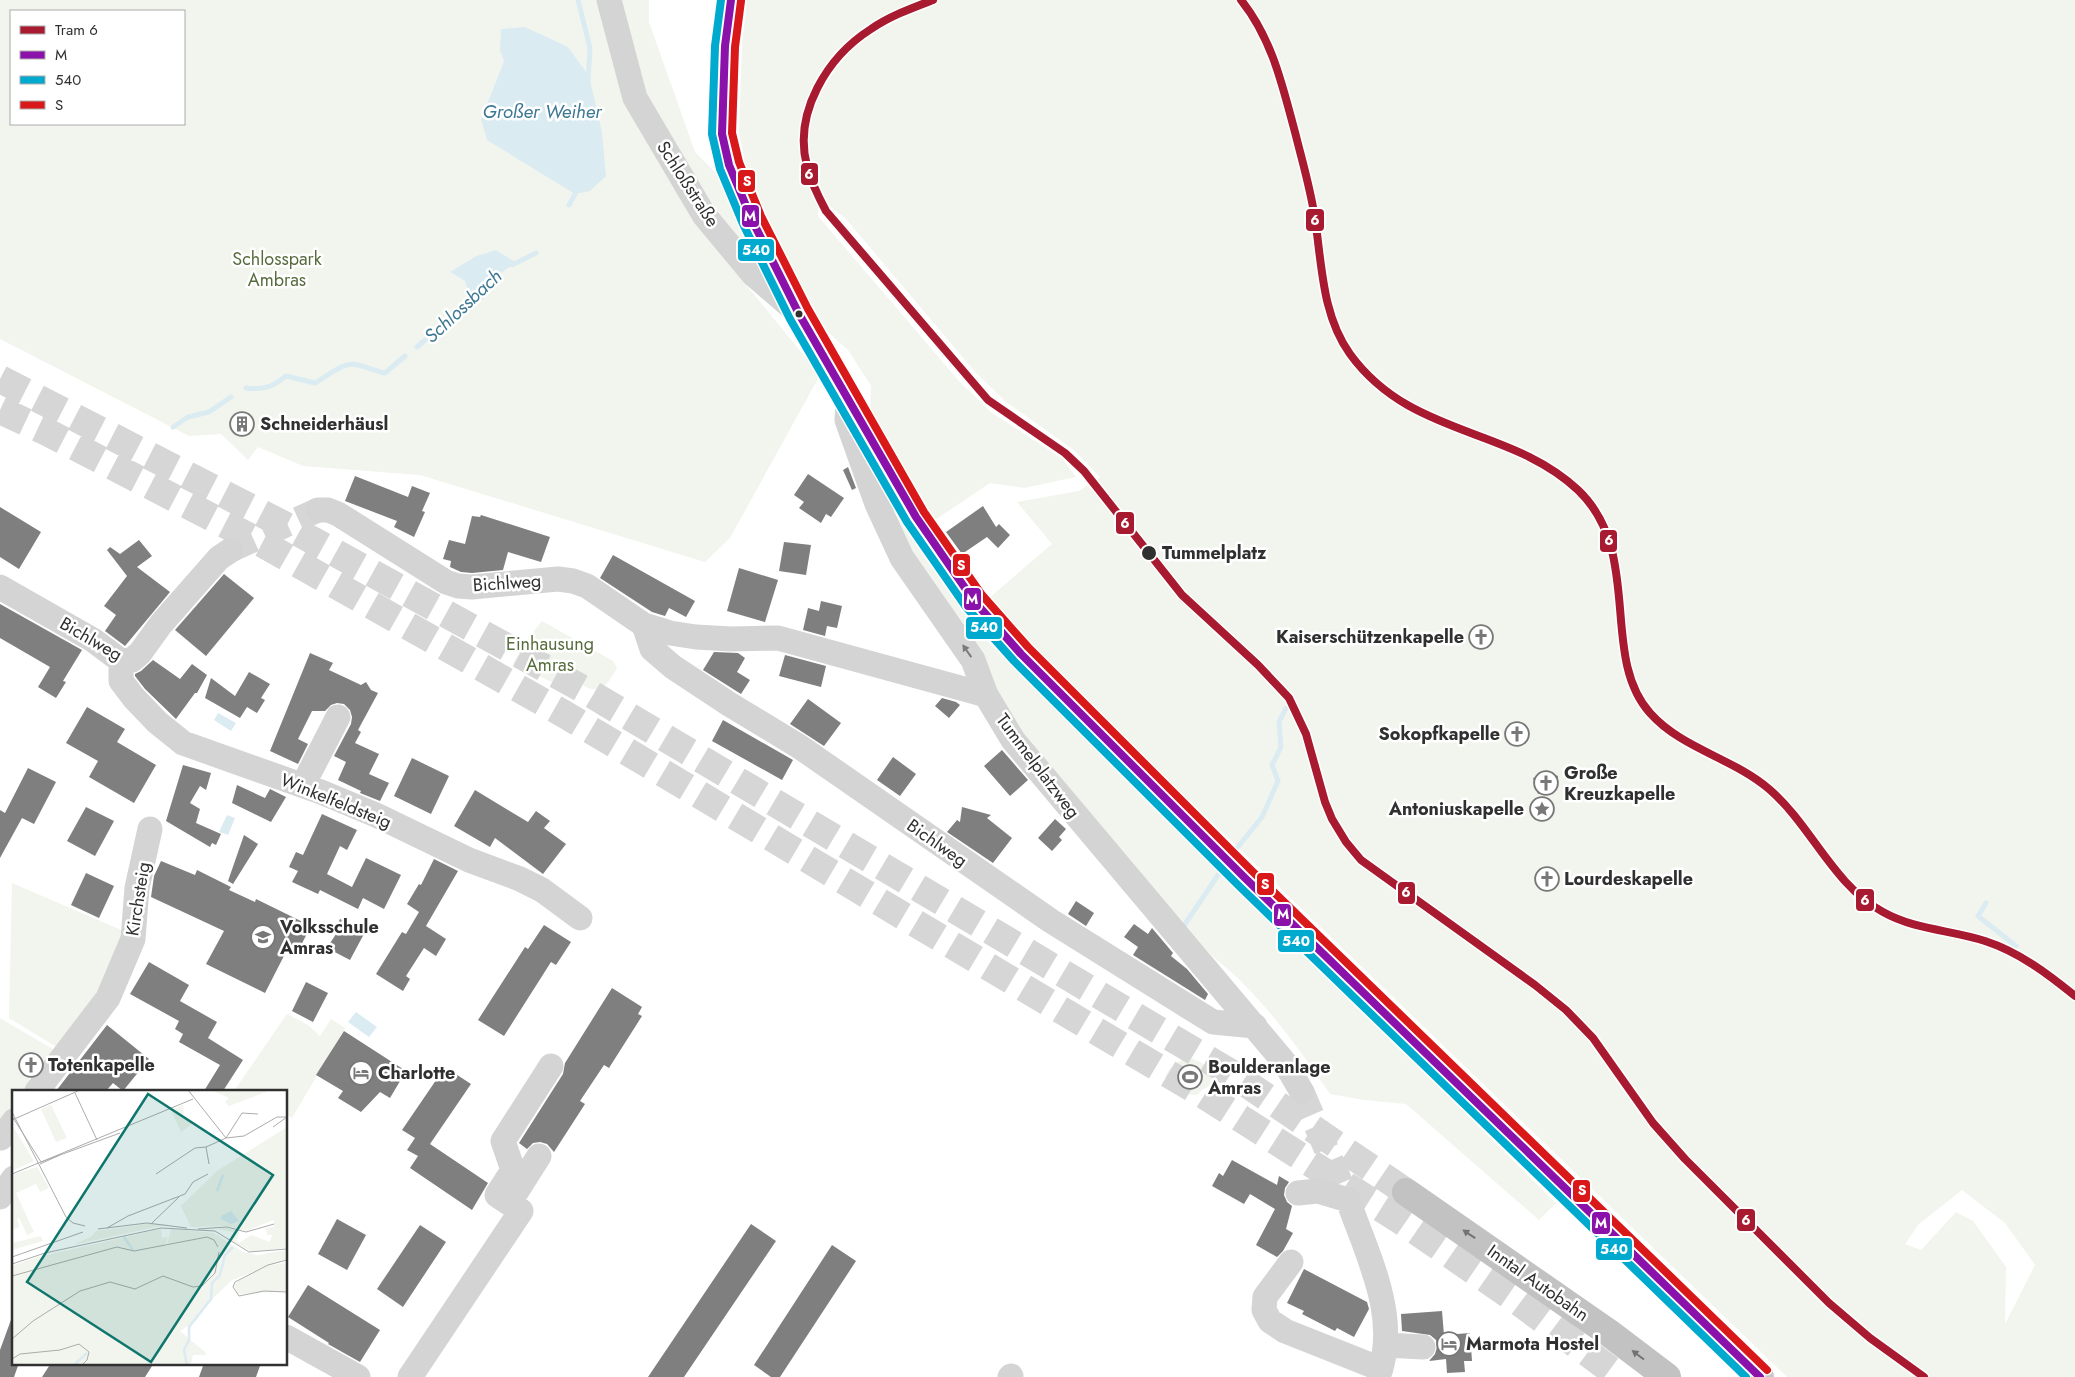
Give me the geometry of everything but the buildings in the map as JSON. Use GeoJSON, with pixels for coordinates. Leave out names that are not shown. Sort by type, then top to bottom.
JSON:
{"type":"FeatureCollection","features":[{"type":"Feature","properties":{"kind":"highway","name":"Inntal Autobahn"},"geometry":{"type":"LineString","coordinates":[[1406,1192],[1609,1333],[1667,1377]]}},
{"type":"Feature","properties":{"kind":"main road"},"geometry":{"type":"LineString","coordinates":[[731,0],[724,73],[722,134],[729,166],[752,220],[799,314]]}},
{"type":"Feature","properties":{"kind":"main road","name":"Schloßstraße"},"geometry":{"type":"LineString","coordinates":[[799,314],[916,517],[974,601],[1021,654],[1245,878],[1760,1377]]}},
{"type":"Feature","properties":{"kind":"street","name":"Schloßstraße"},"geometry":{"type":"LineString","coordinates":[[609,0],[635,98],[704,215],[753,274],[799,314]]}},
{"type":"Feature","properties":{"kind":"street","name":"Tummelplatzweg"},"geometry":{"type":"LineString","coordinates":[[848,399],[848,420],[877,504],[902,558],[973,660],[986,695],[1019,747],[1255,1026],[1285,1063],[1302,1092]]}},
{"type":"Feature","properties":{"kind":"street","name":"Bichlweg"},"geometry":{"type":"LineString","coordinates":[[318,510],[328,510],[338,514],[446,582],[458,586],[472,587],[558,579],[573,581],[587,586],[644,625],[696,637],[731,639],[778,638],[986,695]]}},
{"type":"Feature","properties":{"kind":"street","name":"Bichlweg"},"geometry":{"type":"LineString","coordinates":[[0,587],[93,640],[122,661],[132,660],[140,654],[161,624],[220,558],[231,550]]}},
{"type":"Feature","properties":{"kind":"street","name":"Bichlweg"},"geometry":{"type":"LineString","coordinates":[[644,625],[652,649],[673,667],[800,747],[1051,921],[1213,1022],[1255,1026]]}},
{"type":"Feature","properties":{"kind":"street","name":"Winkelfeldsteig"},"geometry":{"type":"LineString","coordinates":[[122,661],[121,681],[157,722],[183,743],[303,785],[376,815],[469,860],[520,879],[542,890],[580,918]]}},
{"type":"Feature","properties":{"kind":"street"},"geometry":{"type":"LineString","coordinates":[[303,785],[338,717]]}},
{"type":"Feature","properties":{"kind":"street","name":"Kirchsteig"},"geometry":{"type":"LineString","coordinates":[[38,1090],[108,998],[130,948],[133,940],[137,888],[150,829]]}},
{"type":"Feature","properties":{"kind":"street"},"geometry":{"type":"LineString","coordinates":[[410,1377],[520,1211],[497,1194],[513,1170],[503,1146],[503,1141],[551,1066]]}},
{"type":"Feature","properties":{"kind":"street"},"geometry":{"type":"LineString","coordinates":[[509,1203],[539,1156]]}},
{"type":"Feature","properties":{"kind":"street"},"geometry":{"type":"LineString","coordinates":[[0,1197],[12,1181]]}},
{"type":"Feature","properties":{"kind":"street"},"geometry":{"type":"LineString","coordinates":[[1290,1262],[1265,1297],[1264,1310],[1270,1321],[1285,1332],[1379,1373],[1386,1344],[1385,1316],[1378,1286],[1348,1200],[1318,1191],[1298,1193]]}},
{"type":"Feature","properties":{"kind":"street"},"geometry":{"type":"LineString","coordinates":[[288,1339],[358,1377]]}},
{"type":"Feature","properties":{"kind":"street"},"geometry":{"type":"LineString","coordinates":[[1386,1344],[1423,1347]]}},
{"type":"Feature","properties":{"kind":"green space","name":"Schlosspark Ambras"},"geometry":{"type":"Polygon","coordinates":[[[0,0],[597,0],[624,100],[693,220],[820,375],[730,538],[705,562],[420,475],[303,466],[258,447],[248,460],[221,434],[189,436],[0,339],[0,0]],[[500,51],[504,61],[481,119],[575,194],[500,51]],[[496,250],[476,256],[450,272],[465,281],[470,299],[502,271],[517,264],[496,250]]]}},
{"type":"Feature","properties":{"kind":"green space"},"geometry":{"type":"Polygon","coordinates":[[[618,0],[649,0],[649,22],[695,152],[722,179],[759,260],[753,263],[709,210],[643,97],[618,0]]]}},
{"type":"Feature","properties":{"kind":"green space"},"geometry":{"type":"Polygon","coordinates":[[[747,0],[2075,0],[2075,1377],[1787,1377],[1027,644],[989,598],[1052,544],[1017,502],[1079,491],[1100,477],[1074,450],[1006,402],[975,372],[846,219],[819,198],[818,216],[958,380],[992,413],[1063,459],[1076,477],[1024,488],[990,483],[932,522],[870,413],[871,386],[848,350],[821,326],[764,219],[745,162],[739,132],[742,44],[747,0]],[[1962,1190],[1919,1224],[1905,1244],[1921,1250],[1956,1212],[1973,1221],[2006,1267],[2005,1324],[2035,1265],[2005,1223],[1962,1190]]]}},
{"type":"Feature","properties":{"kind":"green space"},"geometry":{"type":"Polygon","coordinates":[[[900,515],[918,548],[979,633],[1556,1203],[1539,1220],[1406,1104],[1364,1100],[1330,1094],[1276,1020],[1246,986],[1212,956],[1012,726],[892,518],[900,515]]]}},
{"type":"Feature","properties":{"kind":"green space","name":"Einhausung Amras"},"geometry":{"type":"Polygon","coordinates":[[[542,621],[613,661],[617,668],[605,686],[596,690],[577,682],[564,688],[513,664],[525,642],[542,621]]]}},
{"type":"Feature","properties":{"kind":"green space"},"geometry":{"type":"Polygon","coordinates":[[[12,883],[128,933],[104,994],[58,1048],[9,1018],[12,883]]]}},
{"type":"Feature","properties":{"kind":"green space"},"geometry":{"type":"Polygon","coordinates":[[[287,1014],[308,1025],[320,1036],[331,1019],[345,1028],[292,1118],[288,1115],[288,1090],[235,1090],[287,1014]]]}},
{"type":"Feature","properties":{"kind":"green space"},"geometry":{"type":"Polygon","coordinates":[[[0,1018],[56,1051],[44,1068],[29,1079],[27,1090],[12,1090],[12,1112],[0,1122],[0,1018]]]}},
{"type":"Feature","properties":{"kind":"green space","name":"Boulderanlage Amras"},"geometry":{"type":"Polygon","coordinates":[[[1191,1058],[1201,1062],[1211,1070],[1216,1084],[1203,1089],[1197,1095],[1178,1091],[1165,1077],[1176,1063],[1191,1058]]]}},
{"type":"Feature","properties":{"kind":"water","name":"Großer Weiher"},"geometry":{"type":"Polygon","coordinates":[[[525,27],[568,47],[589,76],[602,132],[606,176],[590,191],[575,194],[487,140],[481,119],[504,61],[500,51],[501,29],[525,27]]]}},
{"type":"Feature","properties":{"kind":"water"},"geometry":{"type":"Polygon","coordinates":[[[496,250],[517,263],[504,270],[496,278],[483,300],[470,299],[465,281],[450,272],[476,256],[496,250]]]}},
{"type":"Feature","properties":{"kind":"water"},"geometry":{"type":"Polygon","coordinates":[[[218,713],[236,723],[231,731],[214,720],[218,713]]]}},
{"type":"Feature","properties":{"kind":"water"},"geometry":{"type":"Polygon","coordinates":[[[227,815],[235,818],[228,835],[219,832],[227,815]]]}},
{"type":"Feature","properties":{"kind":"water"},"geometry":{"type":"Polygon","coordinates":[[[356,1012],[377,1027],[369,1037],[348,1022],[356,1012]]]}},
{"type":"Feature","properties":{"kind":"waterway","name":"Schlossbach"},"geometry":{"type":"LineString","coordinates":[[578,0],[590,48],[588,81]]}},
{"type":"Feature","properties":{"kind":"waterway","name":"Schlossbach"},"geometry":{"type":"LineString","coordinates":[[569,205],[575,194],[575,188]]}},
{"type":"Feature","properties":{"kind":"waterway","name":"Schlossbach"},"geometry":{"type":"LineString","coordinates":[[512,265],[536,253]]}},
{"type":"Feature","properties":{"kind":"waterway","name":"Schlossbach"},"geometry":{"type":"LineString","coordinates":[[417,347],[457,312],[473,295]]}},
{"type":"Feature","properties":{"kind":"waterway","name":"Schlossbach"},"geometry":{"type":"LineString","coordinates":[[246,388],[258,389],[268,387],[286,376],[315,383],[341,367],[352,364],[385,373],[405,356]]}},
{"type":"Feature","properties":{"kind":"waterway","name":"Schlossbach"},"geometry":{"type":"LineString","coordinates":[[173,427],[188,417],[209,412],[231,397]]}},
{"type":"Feature","properties":{"kind":"waterway"},"geometry":{"type":"LineString","coordinates":[[1237,848],[1262,817],[1278,781],[1272,765],[1281,747],[1279,722],[1286,708]]}},
{"type":"Feature","properties":{"kind":"waterway"},"geometry":{"type":"LineString","coordinates":[[1181,930],[1220,872]]}},
{"type":"Feature","properties":{"kind":"waterway"},"geometry":{"type":"LineString","coordinates":[[1986,903],[1978,916],[2016,946]]}},
{"type":"Feature","properties":{"kind":"tunnel"},"geometry":{"type":"LineString","coordinates":[[0,379],[292,529],[581,688],[1231,1073],[1406,1192]]}},
{"type":"Feature","properties":{"kind":"tunnel"},"geometry":{"type":"LineString","coordinates":[[0,410],[47,432],[265,545],[564,714],[1204,1095],[1403,1222],[1515,1299],[1620,1377]]}},
{"type":"Feature","properties":{"kind":"tunnel"},"geometry":{"type":"LineString","coordinates":[[231,550],[318,510]]}},
{"type":"Feature","properties":{"kind":"tunnel"},"geometry":{"type":"LineString","coordinates":[[1302,1092],[1348,1200]]}},
{"type":"Feature","properties":{"kind":"tram line","name":"6"},"geometry":{"type":"LineString","coordinates":[[933,0],[886,20],[855,41],[840,55],[817,88],[809,107],[805,126],[804,146],[811,178],[826,211],[988,400],[1065,453],[1084,471],[1182,595],[1258,665],[1289,698],[1306,734],[1325,802],[1332,819],[1346,842],[1361,860],[1535,985],[1566,1010],[1593,1038],[1653,1123],[1685,1159],[1829,1303],[1870,1338],[1924,1377]]}},
{"type":"Feature","properties":{"kind":"tram line","name":"6"},"geometry":{"type":"LineString","coordinates":[[1241,0],[1261,31],[1276,65],[1307,178],[1328,306],[1341,339],[1350,354],[1375,381],[1402,402],[1431,417],[1522,454],[1551,469],[1578,490],[1598,515],[1610,543],[1616,573],[1627,663],[1635,690],[1650,713],[1677,736],[1740,769],[1769,789],[1798,820],[1836,871],[1865,900],[1883,912],[1908,923],[1972,937],[2010,951],[2033,964],[2075,996]]}},
{"type":"Feature","properties":{"kind":"transit line","name":"540"},"geometry":{"type":"LineString","coordinates":[[721,0],[715,46],[712,134],[720,169],[743,224],[790,319],[907,522],[966,607],[1014,661],[1238,885],[1746,1377]]}},
{"type":"Feature","properties":{"kind":"transit line","name":"M"},"geometry":{"type":"LineString","coordinates":[[731,0],[725,46],[722,134],[729,165],[752,220],[799,314],[916,517],[974,601],[1021,654],[1245,878],[1760,1377]]}},
{"type":"Feature","properties":{"kind":"transit line","name":"S"},"geometry":{"type":"LineString","coordinates":[[741,1],[735,47],[732,133],[739,162],[761,216],[808,309],[924,512],[982,595],[1028,647],[1252,871],[1767,1370]]}},
{"type":"Feature","properties":{"kind":"place","name":"Schneiderhäusl"},"geometry":{"type":"Point","coordinates":[242,424]}},
{"type":"Feature","properties":{"kind":"place","name":"Tummelplatz"},"geometry":{"type":"Point","coordinates":[1149,553]}},
{"type":"Feature","properties":{"kind":"place","name":"Kaiserschützenkapelle"},"geometry":{"type":"Point","coordinates":[1481,637]}},
{"type":"Feature","properties":{"kind":"place","name":"Sokopfkapelle"},"geometry":{"type":"Point","coordinates":[1517,734]}},
{"type":"Feature","properties":{"kind":"place","name":"Große Kreuzkapelle"},"geometry":{"type":"Point","coordinates":[1546,783]}},
{"type":"Feature","properties":{"kind":"place","name":"Antoniuskapelle"},"geometry":{"type":"Point","coordinates":[1542,809]}},
{"type":"Feature","properties":{"kind":"place","name":"Lourdeskapelle"},"geometry":{"type":"Point","coordinates":[1547,879]}},
{"type":"Feature","properties":{"kind":"place","name":"Volksschule Amras"},"geometry":{"type":"Point","coordinates":[263,937]}},
{"type":"Feature","properties":{"kind":"place","name":"Totenkapelle"},"geometry":{"type":"Point","coordinates":[31,1065]}},
{"type":"Feature","properties":{"kind":"place","name":"Charlotte"},"geometry":{"type":"Point","coordinates":[361,1073]}},
{"type":"Feature","properties":{"kind":"place","name":"Boulderanlage Amras"},"geometry":{"type":"Point","coordinates":[1190,1077]}},
{"type":"Feature","properties":{"kind":"place","name":"Marmota Hostel"},"geometry":{"type":"Point","coordinates":[1449,1344]}}]}
